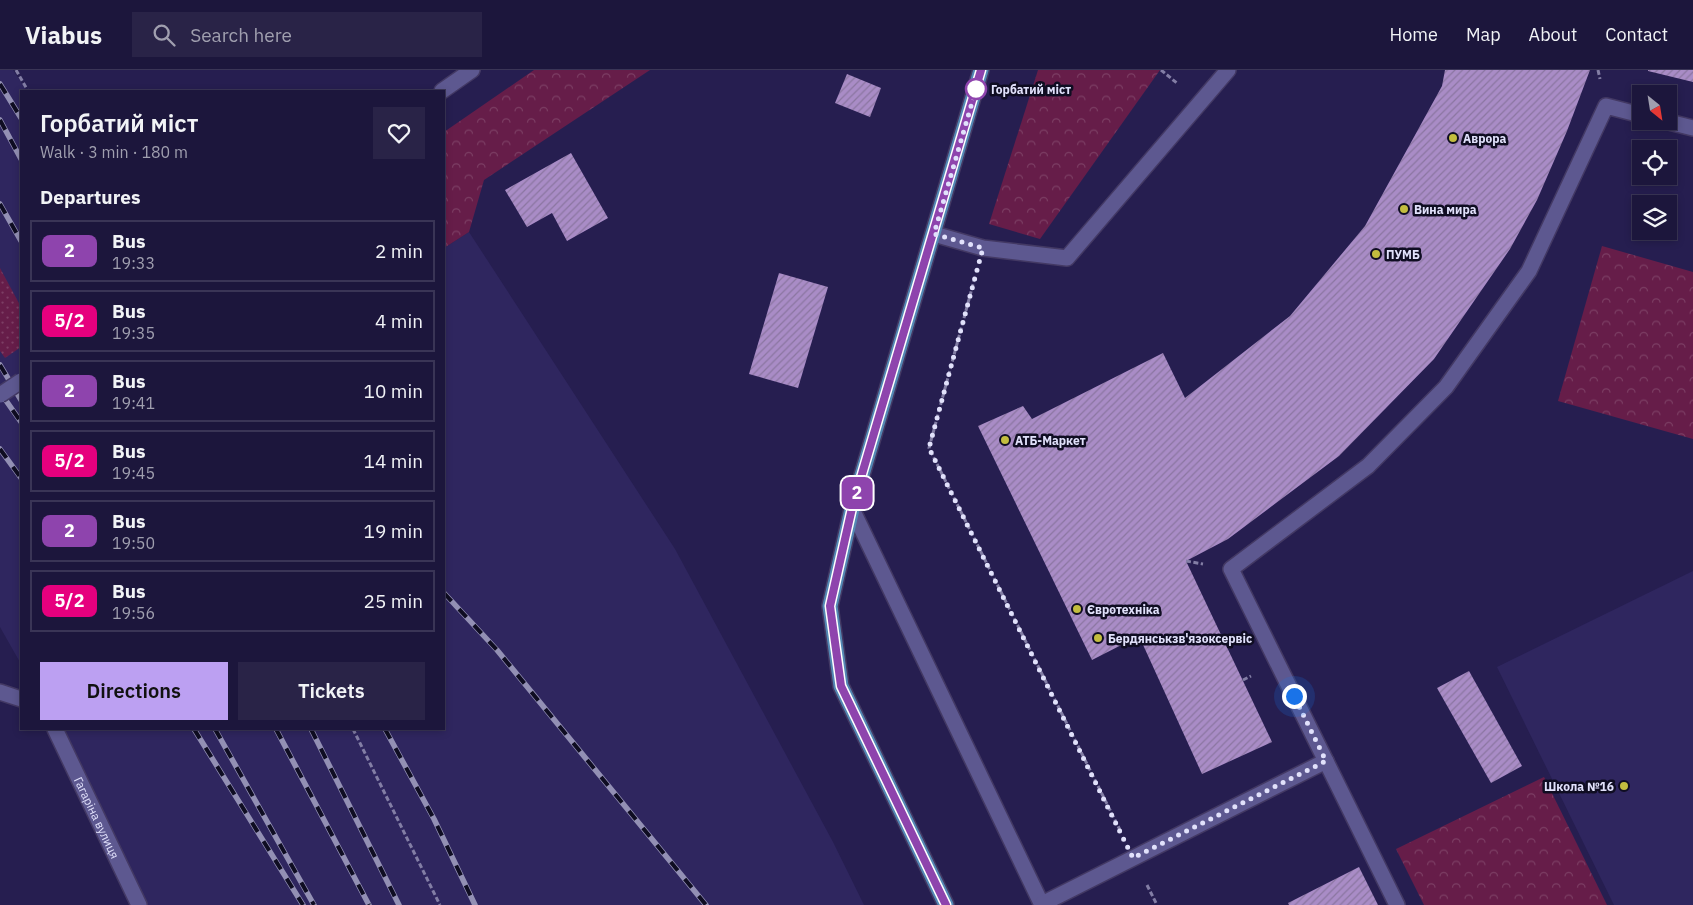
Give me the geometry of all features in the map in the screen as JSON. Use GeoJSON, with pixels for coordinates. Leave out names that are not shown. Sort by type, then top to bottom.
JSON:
{"type":"FeatureCollection","features":[{"type":"Feature","properties":{"kind":"main road"},"geometry":{"type":"LineString","coordinates":[[946,905],[841,686],[830,606],[852,508],[981,70]]}},
{"type":"Feature","properties":{"kind":"street"},"geometry":{"type":"LineString","coordinates":[[443,90],[472,70]]}},
{"type":"Feature","properties":{"kind":"street"},"geometry":{"type":"LineString","coordinates":[[934,234],[983,248],[1067,258],[1228,70]]}},
{"type":"Feature","properties":{"kind":"street"},"geometry":{"type":"LineString","coordinates":[[1397,905],[1231,569],[1368,466],[1446,387],[1530,271],[1606,106],[1632,113]]}},
{"type":"Feature","properties":{"kind":"street"},"geometry":{"type":"LineString","coordinates":[[1678,124],[1693,128]]}},
{"type":"Feature","properties":{"kind":"street"},"geometry":{"type":"LineString","coordinates":[[0,396],[20,382]]}},
{"type":"Feature","properties":{"kind":"street"},"geometry":{"type":"LineString","coordinates":[[852,508],[1042,905],[1326,761]]}},
{"type":"Feature","properties":{"kind":"street"},"geometry":{"type":"LineString","coordinates":[[0,692],[20,699]]}},
{"type":"Feature","properties":{"kind":"street","name":"Гагаріна вулиця"},"geometry":{"type":"LineString","coordinates":[[55,730],[139,905]]}},
{"type":"Feature","properties":{"kind":"path"},"geometry":{"type":"LineString","coordinates":[[16,70],[27,90]]}},
{"type":"Feature","properties":{"kind":"path"},"geometry":{"type":"LineString","coordinates":[[983,248],[929,448],[1157,905]]}},
{"type":"Feature","properties":{"kind":"path"},"geometry":{"type":"LineString","coordinates":[[353,730],[440,905]]}},
{"type":"Feature","properties":{"kind":"shaded area"},"geometry":{"type":"Polygon","coordinates":[[[0,70],[13,70],[26,90],[20,90],[20,662],[0,627],[0,70]]]}},
{"type":"Feature","properties":{"kind":"shaded area"},"geometry":{"type":"Polygon","coordinates":[[[469,232],[675,549],[833,842],[864,905],[140,905],[57,730],[445,730],[445,247],[469,232]]]}},
{"type":"Feature","properties":{"kind":"shaded area","name":"Школа №16"},"geometry":{"type":"Polygon","coordinates":[[[1693,571],[1693,905],[1614,905],[1497,667],[1693,571]]]}},
{"type":"Feature","properties":{"kind":"green space"},"geometry":{"type":"Polygon","coordinates":[[[534,70],[650,70],[484,180],[469,232],[445,247],[445,131],[534,70]]]}},
{"type":"Feature","properties":{"kind":"green space"},"geometry":{"type":"Polygon","coordinates":[[[1038,70],[1160,70],[1040,239],[989,224],[1038,70]]]}},
{"type":"Feature","properties":{"kind":"green space"},"geometry":{"type":"Polygon","coordinates":[[[1602,246],[1693,272],[1693,439],[1558,401],[1602,246]]]}},
{"type":"Feature","properties":{"kind":"green space"},"geometry":{"type":"Polygon","coordinates":[[[0,268],[20,305],[20,348],[5,358],[0,351],[0,268]]]}},
{"type":"Feature","properties":{"kind":"green space"},"geometry":{"type":"Polygon","coordinates":[[[1544,777],[1607,905],[1424,905],[1396,849],[1544,777]]]}},
{"type":"Feature","properties":{"kind":"building"},"geometry":{"type":"Polygon","coordinates":[[[1445,70],[1590,70],[1567,131],[1537,200],[1510,249],[1434,359],[1339,456],[1228,539],[1186,561],[1272,742],[1202,774],[1139,636],[1092,660],[978,426],[1023,406],[1032,419],[1163,353],[1185,398],[1290,316],[1365,226],[1442,86],[1445,70]]]}},
{"type":"Feature","properties":{"kind":"building"},"geometry":{"type":"Polygon","coordinates":[[[1693,70],[1693,82],[1648,71],[1693,70]]]}},
{"type":"Feature","properties":{"kind":"building"},"geometry":{"type":"Polygon","coordinates":[[[847,74],[881,88],[870,117],[835,103],[847,74]]]}},
{"type":"Feature","properties":{"kind":"building"},"geometry":{"type":"Polygon","coordinates":[[[571,153],[608,218],[567,241],[552,213],[527,227],[505,190],[571,153]]]}},
{"type":"Feature","properties":{"kind":"building"},"geometry":{"type":"Polygon","coordinates":[[[779,273],[828,287],[798,388],[749,374],[779,273]]]}},
{"type":"Feature","properties":{"kind":"building"},"geometry":{"type":"Polygon","coordinates":[[[1469,671],[1522,766],[1491,783],[1437,688],[1469,671]]]}},
{"type":"Feature","properties":{"kind":"building"},"geometry":{"type":"Polygon","coordinates":[[[1359,867],[1378,905],[1289,905],[1288,903],[1359,867]]]}},
{"type":"Feature","properties":{"kind":"railway"},"geometry":{"type":"LineString","coordinates":[[0,84],[20,116]]}},
{"type":"Feature","properties":{"kind":"railway"},"geometry":{"type":"LineString","coordinates":[[0,120],[20,157]]}},
{"type":"Feature","properties":{"kind":"railway"},"geometry":{"type":"LineString","coordinates":[[0,204],[20,239]]}},
{"type":"Feature","properties":{"kind":"railway"},"geometry":{"type":"LineString","coordinates":[[0,365],[20,398]]}},
{"type":"Feature","properties":{"kind":"railway"},"geometry":{"type":"LineString","coordinates":[[0,392],[20,421]]}},
{"type":"Feature","properties":{"kind":"railway"},"geometry":{"type":"LineString","coordinates":[[0,449],[20,477]]}},
{"type":"Feature","properties":{"kind":"railway"},"geometry":{"type":"LineString","coordinates":[[445,594],[497,650],[706,905]]}},
{"type":"Feature","properties":{"kind":"railway"},"geometry":{"type":"LineString","coordinates":[[195,730],[303,905]]}},
{"type":"Feature","properties":{"kind":"railway"},"geometry":{"type":"LineString","coordinates":[[216,730],[314,905]]}},
{"type":"Feature","properties":{"kind":"railway"},"geometry":{"type":"LineString","coordinates":[[277,730],[369,905]]}},
{"type":"Feature","properties":{"kind":"railway"},"geometry":{"type":"LineString","coordinates":[[312,730],[399,905]]}},
{"type":"Feature","properties":{"kind":"railway"},"geometry":{"type":"LineString","coordinates":[[386,730],[434,819],[475,905]]}},
{"type":"Feature","properties":{"kind":"bus line","name":"2"},"geometry":{"type":"LineString","coordinates":[[946,905],[841,686],[830,606],[852,508],[981,70]]}},
{"type":"Feature","properties":{"kind":"place","name":"Горбатий міст"},"geometry":{"type":"Point","coordinates":[976,89]}},
{"type":"Feature","properties":{"kind":"place","name":"Аврора"},"geometry":{"type":"Point","coordinates":[1453,138]}},
{"type":"Feature","properties":{"kind":"place","name":"Вина мира"},"geometry":{"type":"Point","coordinates":[1404,209]}},
{"type":"Feature","properties":{"kind":"place","name":"ПУМБ"},"geometry":{"type":"Point","coordinates":[1376,254]}},
{"type":"Feature","properties":{"kind":"place","name":"АТБ-Маркет"},"geometry":{"type":"Point","coordinates":[1005,440]}},
{"type":"Feature","properties":{"kind":"place","name":"Євротехніка"},"geometry":{"type":"Point","coordinates":[1077,609]}},
{"type":"Feature","properties":{"kind":"place","name":"Бердянськзв'язоксервіс"},"geometry":{"type":"Point","coordinates":[1098,638]}},
{"type":"Feature","properties":{"kind":"place","name":"Школа №16"},"geometry":{"type":"Point","coordinates":[1624,786]}},
{"type":"Feature","properties":{"kind":"route"},"geometry":{"type":"LineString","coordinates":[[976,89],[934,234],[983,248],[929,448],[1133,858],[1326,761],[1294,696]]}}]}
